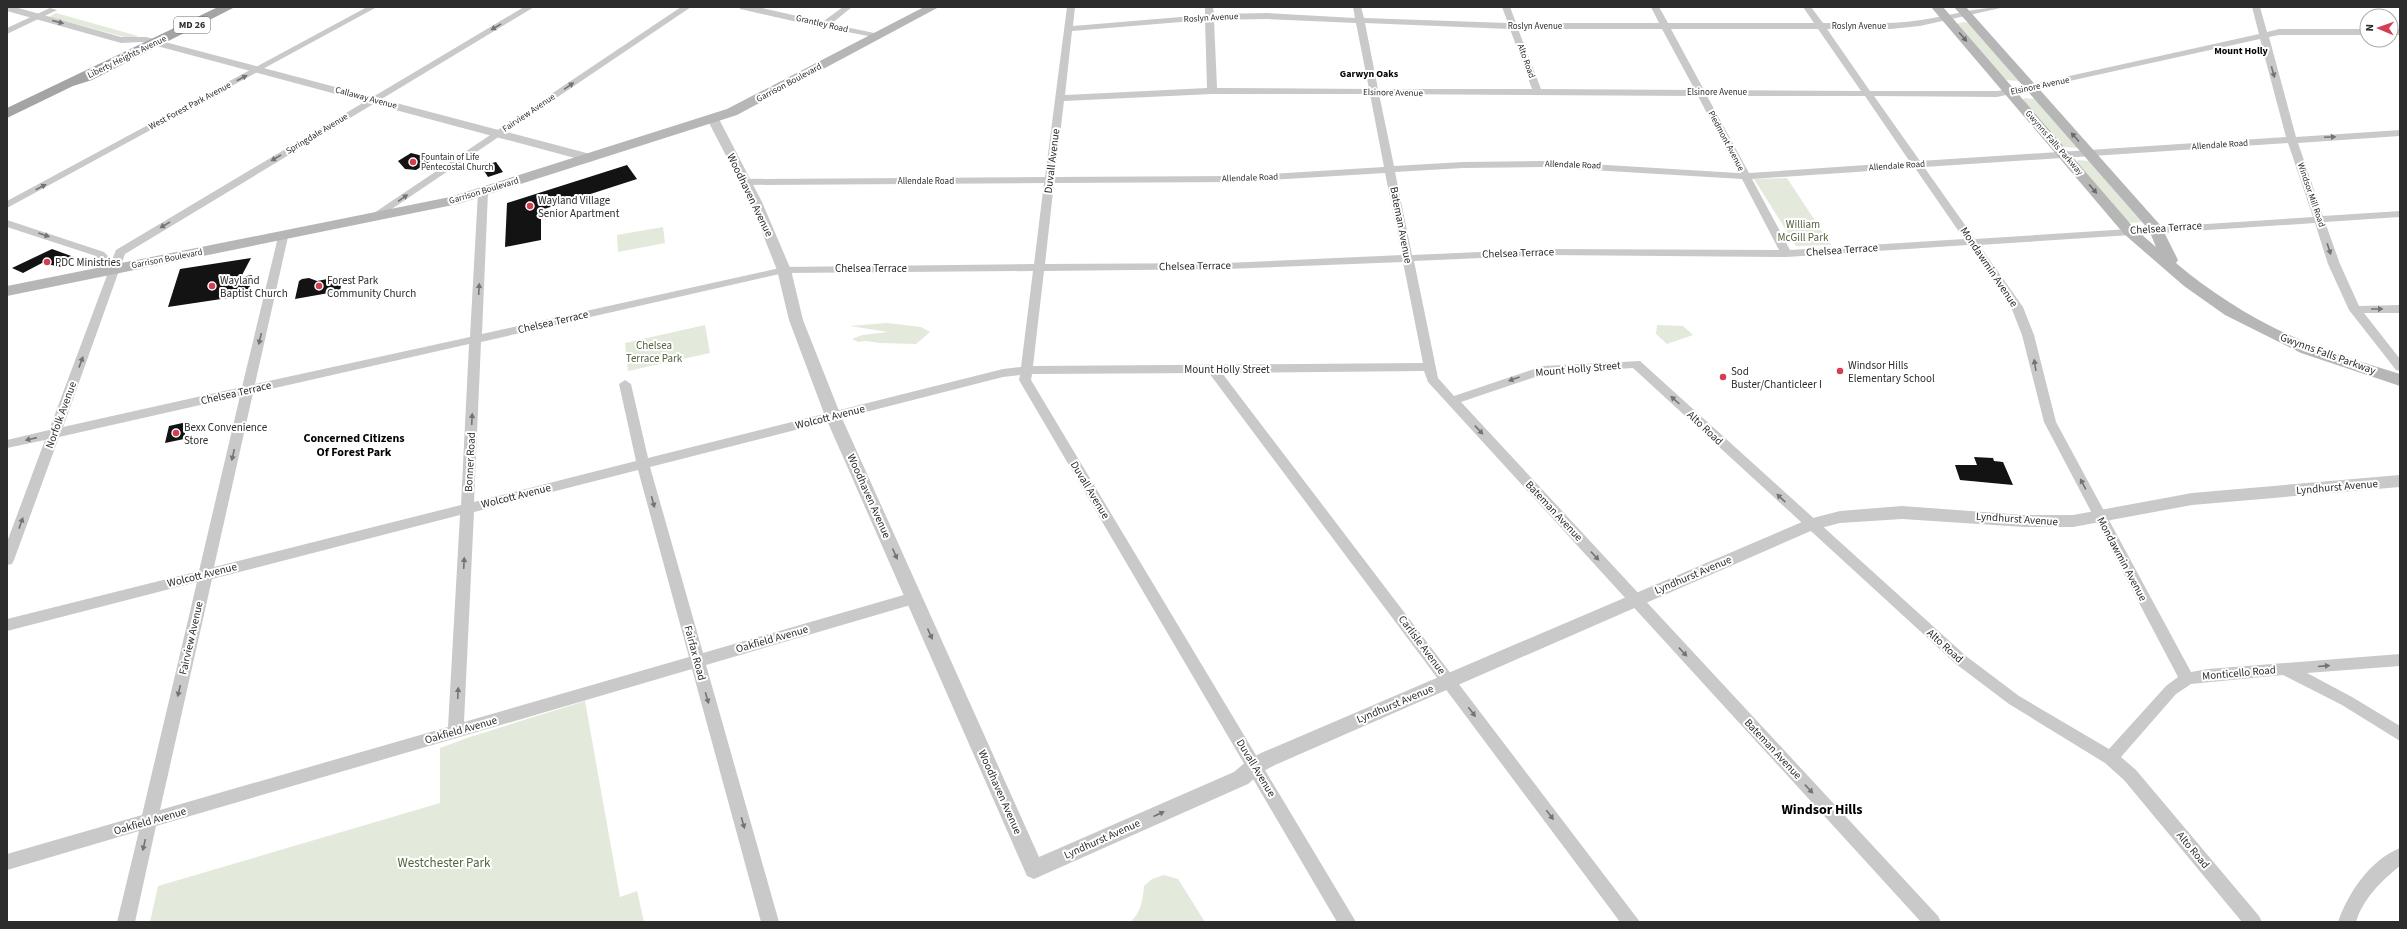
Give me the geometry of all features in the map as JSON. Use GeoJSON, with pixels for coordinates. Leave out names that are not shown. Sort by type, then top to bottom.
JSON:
{"type":"FeatureCollection","features":[{"type":"Feature","properties":{"kind":"main road","name":"Liberty Heights Avenue"},"geometry":{"type":"LineString","coordinates":[[7,114],[68,83],[90,68],[142,40],[209,7]]}},
{"type":"Feature","properties":{"kind":"main road","name":"Liberty Heights Avenue"},"geometry":{"type":"LineString","coordinates":[[68,83],[87,77],[228,7]]}},
{"type":"Feature","properties":{"kind":"main road","name":"Garrison Boulevard"},"geometry":{"type":"LineString","coordinates":[[7,291],[431,207],[483,192],[713,119],[766,95],[933,7]]}},
{"type":"Feature","properties":{"kind":"main road","name":"Gwynns Falls Parkway"},"geometry":{"type":"LineString","coordinates":[[1937,7],[2129,231],[2209,298],[2277,336],[2314,352],[2400,380]]}},
{"type":"Feature","properties":{"kind":"main road","name":"Gwynns Falls Parkway"},"geometry":{"type":"LineString","coordinates":[[1964,10],[2156,229],[2166,254],[2178,271]]}},
{"type":"Feature","properties":{"kind":"street","name":"West Forest Park Avenue"},"geometry":{"type":"LineString","coordinates":[[7,206],[373,7]]}},
{"type":"Feature","properties":{"kind":"street","name":"Springdale Avenue"},"geometry":{"type":"LineString","coordinates":[[115,270],[120,252],[530,7]]}},
{"type":"Feature","properties":{"kind":"street","name":"Fairview Avenue"},"geometry":{"type":"LineString","coordinates":[[370,219],[687,7]]}},
{"type":"Feature","properties":{"kind":"street","name":"Grantley Road"},"geometry":{"type":"LineString","coordinates":[[744,7],[876,36]]}},
{"type":"Feature","properties":{"kind":"street"},"geometry":{"type":"LineString","coordinates":[[824,25],[848,7]]}},
{"type":"Feature","properties":{"kind":"street","name":"Duvall Avenue"},"geometry":{"type":"LineString","coordinates":[[1071,7],[1025,380],[1347,922]]}},
{"type":"Feature","properties":{"kind":"street"},"geometry":{"type":"LineString","coordinates":[[1209,7],[1212,91]]}},
{"type":"Feature","properties":{"kind":"street","name":"Bateman Avenue"},"geometry":{"type":"LineString","coordinates":[[1357,7],[1432,379],[1932,922]]}},
{"type":"Feature","properties":{"kind":"street","name":"Alto Road"},"geometry":{"type":"LineString","coordinates":[[1506,7],[1538,93]]}},
{"type":"Feature","properties":{"kind":"street","name":"Piedmont Avenue"},"geometry":{"type":"LineString","coordinates":[[1655,7],[1786,254]]}},
{"type":"Feature","properties":{"kind":"street","name":"Mondawmin Avenue"},"geometry":{"type":"LineString","coordinates":[[1807,7],[2006,290],[2026,325],[2031,340],[2037,381],[2050,422],[2187,679]]}},
{"type":"Feature","properties":{"kind":"street","name":"Roslyn Avenue"},"geometry":{"type":"LineString","coordinates":[[1068,28],[1209,17],[1287,16],[1360,19],[1441,25],[1899,25],[1947,18],[1964,10],[2001,7]]}},
{"type":"Feature","properties":{"kind":"street","name":"Windsor Mill Road"},"geometry":{"type":"LineString","coordinates":[[2256,7],[2262,36],[2292,140],[2334,264],[2355,310],[2400,367]]}},
{"type":"Feature","properties":{"kind":"street","name":"Callaway Avenue"},"geometry":{"type":"LineString","coordinates":[[7,8],[44,11],[98,22]]}},
{"type":"Feature","properties":{"kind":"street","name":"Callaway Avenue"},"geometry":{"type":"LineString","coordinates":[[44,11],[121,40],[142,40],[157,43],[590,158]]}},
{"type":"Feature","properties":{"kind":"street"},"geometry":{"type":"LineString","coordinates":[[7,31],[44,11]]}},
{"type":"Feature","properties":{"kind":"street","name":"Callaway Avenue"},"geometry":{"type":"LineString","coordinates":[[121,28],[143,34],[142,40]]}},
{"type":"Feature","properties":{"kind":"street","name":"Elsinore Avenue"},"geometry":{"type":"LineString","coordinates":[[1060,98],[1212,91],[1374,93],[2010,92],[2279,32],[2359,32]]}},
{"type":"Feature","properties":{"kind":"street","name":"Woodhaven Avenue"},"geometry":{"type":"LineString","coordinates":[[713,119],[756,202],[784,270],[796,320],[833,416],[1034,869]]}},
{"type":"Feature","properties":{"kind":"street","name":"Allendale Road"},"geometry":{"type":"LineString","coordinates":[[745,182],[1235,179],[1390,171],[1463,165],[1541,164],[1745,176],[2400,133]]}},
{"type":"Feature","properties":{"kind":"street","name":"Bonner Road"},"geometry":{"type":"LineString","coordinates":[[456,732],[483,192]]}},
{"type":"Feature","properties":{"kind":"street","name":"Chelsea Terrace"},"geometry":{"type":"LineString","coordinates":[[7,444],[784,270],[1225,266],[1547,252],[1786,254],[2400,214]]}},
{"type":"Feature","properties":{"kind":"street"},"geometry":{"type":"LineString","coordinates":[[7,223],[100,254],[115,270]]}},
{"type":"Feature","properties":{"kind":"street","name":"Fairview Avenue"},"geometry":{"type":"LineString","coordinates":[[126,922],[283,237]]}},
{"type":"Feature","properties":{"kind":"street","name":"Norfolk Avenue"},"geometry":{"type":"LineString","coordinates":[[7,560],[115,270]]}},
{"type":"Feature","properties":{"kind":"street"},"geometry":{"type":"LineString","coordinates":[[2355,310],[2400,309]]}},
{"type":"Feature","properties":{"kind":"street","name":"Alto Road"},"geometry":{"type":"LineString","coordinates":[[1636,364],[1810,525],[1960,660],[1991,685],[2112,758],[2146,792],[2253,922]]}},
{"type":"Feature","properties":{"kind":"street","name":"Mount Holly Street"},"geometry":{"type":"LineString","coordinates":[[1452,401],[1543,370],[1636,364]]}},
{"type":"Feature","properties":{"kind":"street","name":"Mount Holly Street"},"geometry":{"type":"LineString","coordinates":[[1026,370],[1429,367]]}},
{"type":"Feature","properties":{"kind":"street","name":"Carlisle Avenue"},"geometry":{"type":"LineString","coordinates":[[1213,369],[1631,922]]}},
{"type":"Feature","properties":{"kind":"street","name":"Wolcott Avenue"},"geometry":{"type":"LineString","coordinates":[[7,625],[1003,373],[1026,370]]}},
{"type":"Feature","properties":{"kind":"street","name":"Fairfax Road"},"geometry":{"type":"LineString","coordinates":[[625,384],[643,464],[770,922]]}},
{"type":"Feature","properties":{"kind":"street","name":"Lyndhurst Avenue"},"geometry":{"type":"LineString","coordinates":[[1034,869],[1241,778],[1255,766],[1448,681],[1810,525],[1845,515],[1866,512],[1918,512],[2055,522],[2101,519],[2146,506],[2192,499],[2400,481]]}},
{"type":"Feature","properties":{"kind":"street","name":"Oakfield Avenue"},"geometry":{"type":"LineString","coordinates":[[7,862],[914,598]]}},
{"type":"Feature","properties":{"kind":"street","name":"Monticello Road"},"geometry":{"type":"LineString","coordinates":[[2112,758],[2171,690],[2187,679],[2208,675],[2400,660]]}},
{"type":"Feature","properties":{"kind":"street"},"geometry":{"type":"LineString","coordinates":[[2285,669],[2347,700],[2400,734]]}},
{"type":"Feature","properties":{"kind":"street"},"geometry":{"type":"LineString","coordinates":[[2347,922],[2362,893],[2384,867],[2400,856]]}},
{"type":"Feature","properties":{"kind":"green space"},"geometry":{"type":"Polygon","coordinates":[[[56,13],[138,36],[132,39],[49,17],[56,13]]]}},
{"type":"Feature","properties":{"kind":"green space"},"geometry":{"type":"Polygon","coordinates":[[[1963,22],[1969,23],[2019,81],[2005,80],[1957,24],[1963,22]]]}},
{"type":"Feature","properties":{"kind":"green space"},"geometry":{"type":"Polygon","coordinates":[[[2025,98],[2035,99],[2078,148],[2063,147],[2023,100],[2025,98]]]}},
{"type":"Feature","properties":{"kind":"green space"},"geometry":{"type":"Polygon","coordinates":[[[2078,160],[2089,161],[2142,222],[2132,223],[2126,221],[2076,162],[2078,160]]]}},
{"type":"Feature","properties":{"kind":"green space","name":"William McGill Park"},"geometry":{"type":"Polygon","coordinates":[[[1787,178],[1831,245],[1796,246],[1754,179],[1787,178]]]}},
{"type":"Feature","properties":{"kind":"green space"},"geometry":{"type":"Polygon","coordinates":[[[663,227],[665,243],[618,252],[617,235],[663,227]]]}},
{"type":"Feature","properties":{"kind":"green space"},"geometry":{"type":"Polygon","coordinates":[[[887,323],[921,327],[930,332],[916,344],[865,341],[858,342],[852,339],[862,335],[888,332],[850,326],[887,323]]]}},
{"type":"Feature","properties":{"kind":"green space","name":"Chelsea Terrace Park"},"geometry":{"type":"Polygon","coordinates":[[[705,325],[710,353],[628,371],[625,343],[705,325]]]}},
{"type":"Feature","properties":{"kind":"green space"},"geometry":{"type":"Polygon","coordinates":[[[1657,325],[1683,326],[1693,335],[1667,344],[1656,334],[1657,325]]]}},
{"type":"Feature","properties":{"kind":"green space","name":"Westchester Park"},"geometry":{"type":"Polygon","coordinates":[[[585,701],[620,897],[637,891],[644,922],[150,922],[158,886],[440,803],[440,748],[470,737],[585,701]]]}},
{"type":"Feature","properties":{"kind":"green space"},"geometry":{"type":"Polygon","coordinates":[[[1164,875],[1178,879],[1205,922],[1130,922],[1139,910],[1144,886],[1152,879],[1164,875]]]}},
{"type":"Feature","properties":{"kind":"building","name":"Fountain of Life Pentecostal Church"},"geometry":{"type":"Polygon","coordinates":[[[411,153],[432,160],[416,170],[405,169],[398,161],[411,153]]]}},
{"type":"Feature","properties":{"kind":"building"},"geometry":{"type":"Polygon","coordinates":[[[496,162],[503,172],[488,177],[481,166],[496,162]]]}},
{"type":"Feature","properties":{"kind":"building","name":"Wayland Village Senior Apartment"},"geometry":{"type":"Polygon","coordinates":[[[627,165],[637,179],[541,210],[541,240],[505,247],[507,203],[627,165]]]}},
{"type":"Feature","properties":{"kind":"building","name":"PDC Ministries"},"geometry":{"type":"Polygon","coordinates":[[[52,249],[74,257],[70,260],[73,260],[61,267],[42,263],[23,273],[12,268],[52,249]]]}},
{"type":"Feature","properties":{"kind":"building","name":"Wayland Baptist Church"},"geometry":{"type":"Polygon","coordinates":[[[251,258],[241,277],[252,275],[248,295],[168,307],[180,269],[251,258]]]}},
{"type":"Feature","properties":{"kind":"building","name":"Forest Park Community Church"},"geometry":{"type":"Polygon","coordinates":[[[343,276],[340,291],[295,299],[299,281],[302,279],[309,278],[317,281],[343,276]]]}},
{"type":"Feature","properties":{"kind":"building","name":"Bexx Convenience Store"},"geometry":{"type":"Polygon","coordinates":[[[187,422],[184,439],[165,443],[169,426],[187,422]]]}},
{"type":"Feature","properties":{"kind":"building"},"geometry":{"type":"Polygon","coordinates":[[[1974,457],[1993,458],[1994,461],[2003,462],[2013,485],[1960,480],[1955,465],[1977,465],[1974,457]]]}},
{"type":"Feature","properties":{"kind":"place","name":"Fountain of Life Pentecostal Church"},"geometry":{"type":"Point","coordinates":[413,162]}},
{"type":"Feature","properties":{"kind":"place","name":"Wayland Village Senior Apartment"},"geometry":{"type":"Point","coordinates":[530,206]}},
{"type":"Feature","properties":{"kind":"place","name":"PDC Ministries"},"geometry":{"type":"Point","coordinates":[47,262]}},
{"type":"Feature","properties":{"kind":"place","name":"Wayland Baptist Church"},"geometry":{"type":"Point","coordinates":[212,286]}},
{"type":"Feature","properties":{"kind":"place","name":"Forest Park Community Church"},"geometry":{"type":"Point","coordinates":[319,286]}},
{"type":"Feature","properties":{"kind":"place","name":"Windsor Hills Elementary School"},"geometry":{"type":"Point","coordinates":[1840,371]}},
{"type":"Feature","properties":{"kind":"place","name":"Sod Buster/Chanticleer I"},"geometry":{"type":"Point","coordinates":[1723,377]}},
{"type":"Feature","properties":{"kind":"place","name":"Bexx Convenience Store"},"geometry":{"type":"Point","coordinates":[176,433]}},
{"type":"Feature","properties":{"kind":"district","name":"Mount Holly"},"geometry":{"type":"Point","coordinates":[2241,51]}},
{"type":"Feature","properties":{"kind":"district","name":"Garwyn Oaks"},"geometry":{"type":"Point","coordinates":[1369,74]}},
{"type":"Feature","properties":{"kind":"district","name":"Concerned Citizens Of Forest Park"},"geometry":{"type":"Point","coordinates":[354,445]}},
{"type":"Feature","properties":{"kind":"district","name":"Windsor Hills"},"geometry":{"type":"Point","coordinates":[1822,810]}}]}
